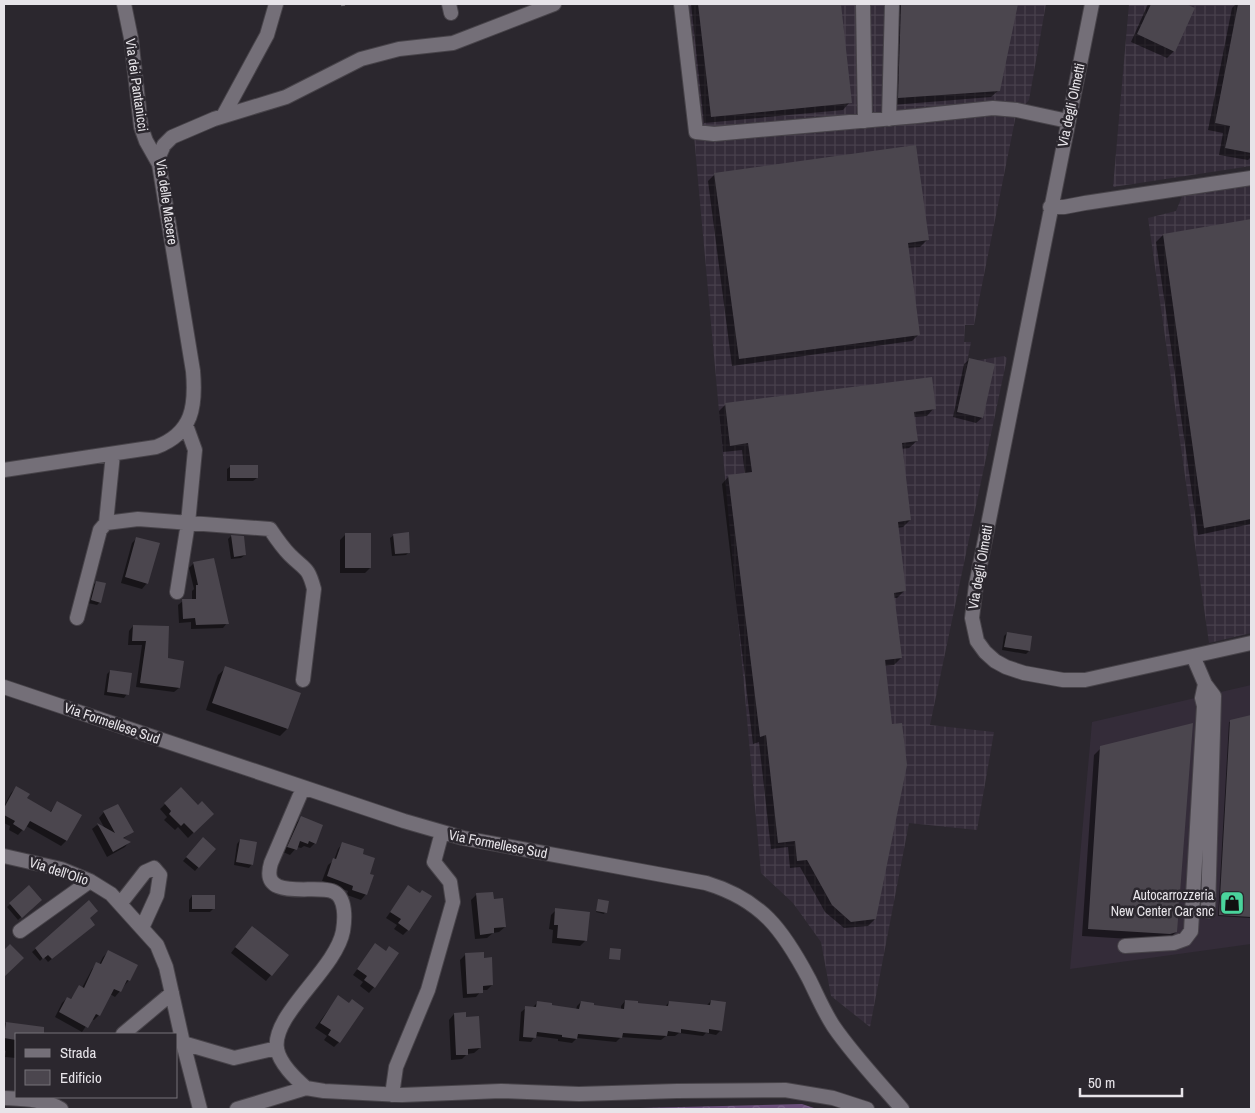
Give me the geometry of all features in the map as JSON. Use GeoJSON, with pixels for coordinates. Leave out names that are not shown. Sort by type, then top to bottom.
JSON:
{"type":"FeatureCollection","features":[{"type":"Feature","properties":{"kind":"street","name":"Via dei Pantanicci"},"geometry":{"type":"LineString","coordinates":[[124,4],[131,38],[141,127],[144,137],[159,164]]}},
{"type":"Feature","properties":{"kind":"street"},"geometry":{"type":"LineString","coordinates":[[223,116],[267,34],[276,4]]}},
{"type":"Feature","properties":{"kind":"street","name":"Via delle Macere"},"geometry":{"type":"LineString","coordinates":[[186,425],[193,403],[193,371],[159,164],[159,156],[164,145],[172,137],[196,126],[297,93],[361,59],[399,49],[453,43],[554,4]]}},
{"type":"Feature","properties":{"kind":"street"},"geometry":{"type":"LineString","coordinates":[[681,4],[696,132],[714,134],[993,108],[1017,110],[1068,121]]}},
{"type":"Feature","properties":{"kind":"street"},"geometry":{"type":"LineString","coordinates":[[863,4],[865,121]]}},
{"type":"Feature","properties":{"kind":"street"},"geometry":{"type":"LineString","coordinates":[[889,119],[892,4]]}},
{"type":"Feature","properties":{"kind":"street","name":"Via degli Olmetti"},"geometry":{"type":"LineString","coordinates":[[1092,4],[976,585],[972,613],[974,631],[985,652],[1000,664],[1024,673],[1063,680],[1093,679],[1251,643]]}},
{"type":"Feature","properties":{"kind":"street"},"geometry":{"type":"LineString","coordinates":[[1050,207],[1064,207],[1251,178]]}},
{"type":"Feature","properties":{"kind":"street"},"geometry":{"type":"LineString","coordinates":[[4,470],[147,449],[165,443],[176,436],[186,425],[195,450],[188,523],[177,592]]}},
{"type":"Feature","properties":{"kind":"street"},"geometry":{"type":"LineString","coordinates":[[76,618],[100,530],[106,523],[113,454]]}},
{"type":"Feature","properties":{"kind":"street"},"geometry":{"type":"LineString","coordinates":[[106,523],[138,519],[270,530],[288,553],[305,567],[314,590],[303,680]]}},
{"type":"Feature","properties":{"kind":"street"},"geometry":{"type":"LineString","coordinates":[[1194,656],[1205,684],[1214,696],[1208,911]]}},
{"type":"Feature","properties":{"kind":"street"},"geometry":{"type":"LineString","coordinates":[[1125,946],[1174,943],[1185,939],[1191,931],[1204,706],[1202,698],[1205,684]]}},
{"type":"Feature","properties":{"kind":"street","name":"Via Formellese Sud"},"geometry":{"type":"LineString","coordinates":[[4,687],[303,788],[463,838],[706,883],[744,898],[765,915],[786,940],[834,1027],[902,1109]]}},
{"type":"Feature","properties":{"kind":"street"},"geometry":{"type":"LineString","coordinates":[[303,788],[271,863],[269,876],[272,882],[282,888],[335,892],[343,906],[343,929],[334,955],[292,1010],[284,1023],[278,1039],[277,1048],[280,1057],[291,1075],[306,1088]]}},
{"type":"Feature","properties":{"kind":"street"},"geometry":{"type":"LineString","coordinates":[[392,1095],[396,1067],[428,990],[453,902],[450,882],[434,862],[442,832]]}},
{"type":"Feature","properties":{"kind":"street","name":"Via dell'Olio"},"geometry":{"type":"LineString","coordinates":[[4,856],[52,866],[90,880],[116,899],[157,945],[166,967],[200,1109]]}},
{"type":"Feature","properties":{"kind":"street"},"geometry":{"type":"LineString","coordinates":[[116,899],[145,872],[154,868],[160,875],[157,895],[142,928]]}},
{"type":"Feature","properties":{"kind":"street"},"geometry":{"type":"LineString","coordinates":[[20,931],[90,880]]}},
{"type":"Feature","properties":{"kind":"street"},"geometry":{"type":"LineString","coordinates":[[124,1033],[172,993]]}},
{"type":"Feature","properties":{"kind":"street"},"geometry":{"type":"LineString","coordinates":[[183,1043],[234,1058],[277,1048]]}},
{"type":"Feature","properties":{"kind":"street"},"geometry":{"type":"LineString","coordinates":[[237,1109],[306,1088],[324,1091],[337,1090],[392,1095],[501,1091],[587,1094],[785,1090],[833,1098],[867,1109]]}},
{"type":"Feature","properties":{"kind":"street"},"geometry":{"type":"LineString","coordinates":[[4,1098],[40,1101],[61,1109]]}},
{"type":"Feature","properties":{"kind":"path"},"geometry":{"type":"LineString","coordinates":[[341,5],[348,4]]}},
{"type":"Feature","properties":{"kind":"shaded area"},"geometry":{"type":"Polygon","coordinates":[[[682,4],[1046,4],[1029,100],[1016,115],[974,325],[965,325],[964,342],[971,342],[967,362],[1004,356],[1007,358],[930,725],[994,732],[977,830],[909,823],[870,1027],[831,996],[821,942],[793,903],[761,873],[682,4]]]}},
{"type":"Feature","properties":{"kind":"shaded area"},"geometry":{"type":"Polygon","coordinates":[[[1129,4],[1251,4],[1251,166],[1113,187],[1129,4]]]}},
{"type":"Feature","properties":{"kind":"shaded area"},"geometry":{"type":"Polygon","coordinates":[[[1251,184],[1251,633],[1209,643],[1148,218],[1176,211],[1183,194],[1251,184]]]}},
{"type":"Feature","properties":{"kind":"shaded area"},"geometry":{"type":"Polygon","coordinates":[[[1251,685],[1251,944],[1070,969],[1092,722],[1251,685]]]}},
{"type":"Feature","properties":{"kind":"green space"},"geometry":{"type":"Polygon","coordinates":[[[802,1104],[817,1109],[637,1109],[640,1108],[802,1104]]]}},
{"type":"Feature","properties":{"kind":"building"},"geometry":{"type":"Polygon","coordinates":[[[698,4],[841,4],[852,103],[711,117],[698,4]]]}},
{"type":"Feature","properties":{"kind":"building"},"geometry":{"type":"Polygon","coordinates":[[[901,4],[1018,4],[1000,91],[898,98],[901,4]]]}},
{"type":"Feature","properties":{"kind":"building"},"geometry":{"type":"Polygon","coordinates":[[[1151,4],[1186,4],[1195,8],[1175,52],[1137,34],[1151,4]]]}},
{"type":"Feature","properties":{"kind":"building"},"geometry":{"type":"Polygon","coordinates":[[[1238,4],[1251,4],[1251,153],[1225,148],[1230,126],[1215,123],[1238,4]]]}},
{"type":"Feature","properties":{"kind":"building"},"geometry":{"type":"Polygon","coordinates":[[[916,145],[929,240],[908,243],[920,335],[739,359],[714,173],[916,145]]]}},
{"type":"Feature","properties":{"kind":"building"},"geometry":{"type":"Polygon","coordinates":[[[1251,219],[1251,519],[1204,528],[1163,234],[1251,219]]]}},
{"type":"Feature","properties":{"kind":"building"},"geometry":{"type":"Polygon","coordinates":[[[969,358],[995,364],[983,418],[957,412],[969,358]]]}},
{"type":"Feature","properties":{"kind":"building"},"geometry":{"type":"Polygon","coordinates":[[[932,377],[936,409],[914,412],[918,441],[902,443],[911,520],[898,522],[906,591],[894,593],[902,658],[885,660],[892,724],[902,723],[907,765],[876,919],[851,922],[832,905],[807,860],[797,861],[795,841],[778,843],[766,735],[760,737],[728,475],[752,472],[748,443],[730,446],[725,403],[932,377]]]}},
{"type":"Feature","properties":{"kind":"building"},"geometry":{"type":"Polygon","coordinates":[[[230,465],[258,465],[258,478],[230,478],[230,465]]]}},
{"type":"Feature","properties":{"kind":"building"},"geometry":{"type":"Polygon","coordinates":[[[409,532],[410,553],[395,554],[393,534],[409,532]]]}},
{"type":"Feature","properties":{"kind":"building"},"geometry":{"type":"Polygon","coordinates":[[[345,533],[371,533],[371,568],[345,568],[345,533]]]}},
{"type":"Feature","properties":{"kind":"building"},"geometry":{"type":"Polygon","coordinates":[[[231,535],[244,536],[246,555],[234,557],[231,535]]]}},
{"type":"Feature","properties":{"kind":"building"},"geometry":{"type":"Polygon","coordinates":[[[136,537],[160,543],[148,584],[125,577],[136,537]]]}},
{"type":"Feature","properties":{"kind":"building"},"geometry":{"type":"Polygon","coordinates":[[[214,558],[229,624],[196,625],[195,618],[183,619],[182,599],[196,599],[196,585],[198,585],[193,562],[214,558]]]}},
{"type":"Feature","properties":{"kind":"building"},"geometry":{"type":"Polygon","coordinates":[[[96,581],[106,583],[101,603],[91,600],[96,581]]]}},
{"type":"Feature","properties":{"kind":"building"},"geometry":{"type":"Polygon","coordinates":[[[133,625],[169,626],[168,658],[184,661],[180,688],[140,683],[146,641],[132,641],[133,625]]]}},
{"type":"Feature","properties":{"kind":"building"},"geometry":{"type":"Polygon","coordinates":[[[1007,632],[1032,636],[1030,651],[1004,647],[1007,632]]]}},
{"type":"Feature","properties":{"kind":"building"},"geometry":{"type":"Polygon","coordinates":[[[225,666],[301,693],[288,729],[212,703],[225,666]]]}},
{"type":"Feature","properties":{"kind":"building"},"geometry":{"type":"Polygon","coordinates":[[[110,670],[132,673],[129,695],[107,692],[110,670]]]}},
{"type":"Feature","properties":{"kind":"building"},"geometry":{"type":"Polygon","coordinates":[[[1251,715],[1251,917],[1219,915],[1230,720],[1251,715]]]}},
{"type":"Feature","properties":{"kind":"building"},"geometry":{"type":"Polygon","coordinates":[[[1193,723],[1177,932],[1170,934],[1088,929],[1100,746],[1193,723]]]}},
{"type":"Feature","properties":{"kind":"building"},"geometry":{"type":"Polygon","coordinates":[[[16,786],[30,794],[27,798],[51,812],[57,801],[82,815],[67,841],[30,821],[24,831],[13,824],[15,821],[4,815],[4,808],[16,786]]]}},
{"type":"Feature","properties":{"kind":"building"},"geometry":{"type":"Polygon","coordinates":[[[181,787],[198,805],[202,801],[214,814],[194,833],[184,823],[181,826],[169,814],[171,811],[164,803],[181,787]]]}},
{"type":"Feature","properties":{"kind":"building"},"geometry":{"type":"Polygon","coordinates":[[[118,804],[134,832],[123,838],[131,842],[113,852],[97,823],[115,833],[103,811],[118,804]]]}},
{"type":"Feature","properties":{"kind":"building"},"geometry":{"type":"Polygon","coordinates":[[[301,816],[323,825],[316,844],[309,841],[308,844],[300,841],[297,850],[287,847],[301,816]]]}},
{"type":"Feature","properties":{"kind":"building"},"geometry":{"type":"Polygon","coordinates":[[[203,837],[216,849],[199,868],[186,857],[203,837]]]}},
{"type":"Feature","properties":{"kind":"building"},"geometry":{"type":"Polygon","coordinates":[[[240,839],[257,842],[253,865],[236,862],[240,839]]]}},
{"type":"Feature","properties":{"kind":"building"},"geometry":{"type":"Polygon","coordinates":[[[342,842],[364,849],[363,854],[375,858],[370,874],[374,875],[367,895],[352,890],[353,886],[327,876],[333,858],[336,859],[342,842]]]}},
{"type":"Feature","properties":{"kind":"building"},"geometry":{"type":"Polygon","coordinates":[[[29,885],[42,900],[22,918],[9,903],[29,885]]]}},
{"type":"Feature","properties":{"kind":"building"},"geometry":{"type":"Polygon","coordinates":[[[408,885],[420,893],[422,890],[432,896],[409,931],[398,923],[401,919],[390,912],[408,885]]]}},
{"type":"Feature","properties":{"kind":"building"},"geometry":{"type":"Polygon","coordinates":[[[493,892],[494,899],[503,898],[506,927],[494,928],[494,933],[480,935],[476,893],[493,892]]]}},
{"type":"Feature","properties":{"kind":"building"},"geometry":{"type":"Polygon","coordinates":[[[192,895],[215,895],[215,909],[192,909],[192,895]]]}},
{"type":"Feature","properties":{"kind":"building"},"geometry":{"type":"Polygon","coordinates":[[[598,899],[609,901],[607,913],[596,911],[598,899]]]}},
{"type":"Feature","properties":{"kind":"building"},"geometry":{"type":"Polygon","coordinates":[[[89,900],[98,911],[90,918],[95,925],[52,959],[48,955],[43,959],[35,948],[89,900]]]}},
{"type":"Feature","properties":{"kind":"building"},"geometry":{"type":"Polygon","coordinates":[[[555,908],[590,912],[587,941],[557,938],[558,925],[554,925],[555,908]]]}},
{"type":"Feature","properties":{"kind":"building"},"geometry":{"type":"Polygon","coordinates":[[[252,926],[289,955],[272,976],[235,947],[252,926]]]}},
{"type":"Feature","properties":{"kind":"building"},"geometry":{"type":"Polygon","coordinates":[[[375,943],[386,951],[389,946],[399,953],[375,988],[364,980],[367,976],[357,969],[375,943]]]}},
{"type":"Feature","properties":{"kind":"building"},"geometry":{"type":"Polygon","coordinates":[[[10,944],[24,958],[4,977],[4,950],[10,944]]]}},
{"type":"Feature","properties":{"kind":"building"},"geometry":{"type":"Polygon","coordinates":[[[610,948],[621,949],[620,960],[609,959],[610,948]]]}},
{"type":"Feature","properties":{"kind":"building"},"geometry":{"type":"Polygon","coordinates":[[[108,950],[138,965],[130,981],[127,980],[121,992],[114,989],[100,1016],[96,1014],[88,1028],[59,1012],[67,997],[71,999],[79,985],[84,988],[96,962],[101,964],[108,950]]]}},
{"type":"Feature","properties":{"kind":"building"},"geometry":{"type":"Polygon","coordinates":[[[484,952],[484,958],[492,957],[493,985],[483,986],[483,993],[467,994],[465,953],[484,952]]]}},
{"type":"Feature","properties":{"kind":"building"},"geometry":{"type":"Polygon","coordinates":[[[338,995],[349,1003],[352,999],[364,1008],[340,1043],[328,1035],[331,1030],[320,1023],[338,995]]]}},
{"type":"Feature","properties":{"kind":"building"},"geometry":{"type":"Polygon","coordinates":[[[625,1000],[668,1006],[669,1001],[710,1005],[711,1000],[726,1002],[722,1031],[709,1029],[709,1033],[681,1029],[681,1033],[668,1031],[667,1036],[623,1033],[622,1038],[578,1034],[577,1039],[537,1032],[536,1038],[523,1037],[525,1006],[536,1007],[537,1001],[579,1009],[581,1001],[594,1003],[594,1005],[624,1009],[625,1000]]]}},
{"type":"Feature","properties":{"kind":"building"},"geometry":{"type":"Polygon","coordinates":[[[466,1012],[466,1017],[479,1016],[481,1048],[468,1049],[468,1055],[456,1055],[454,1013],[466,1012]]]}},
{"type":"Feature","properties":{"kind":"building"},"geometry":{"type":"Polygon","coordinates":[[[6,1022],[44,1027],[44,1033],[15,1033],[15,1040],[4,1038],[6,1022]]]}},
{"type":"Feature","properties":{"kind":"place","name":"Autocarrozzeria New Center Car snc"},"geometry":{"type":"Point","coordinates":[1232,903]}}]}
